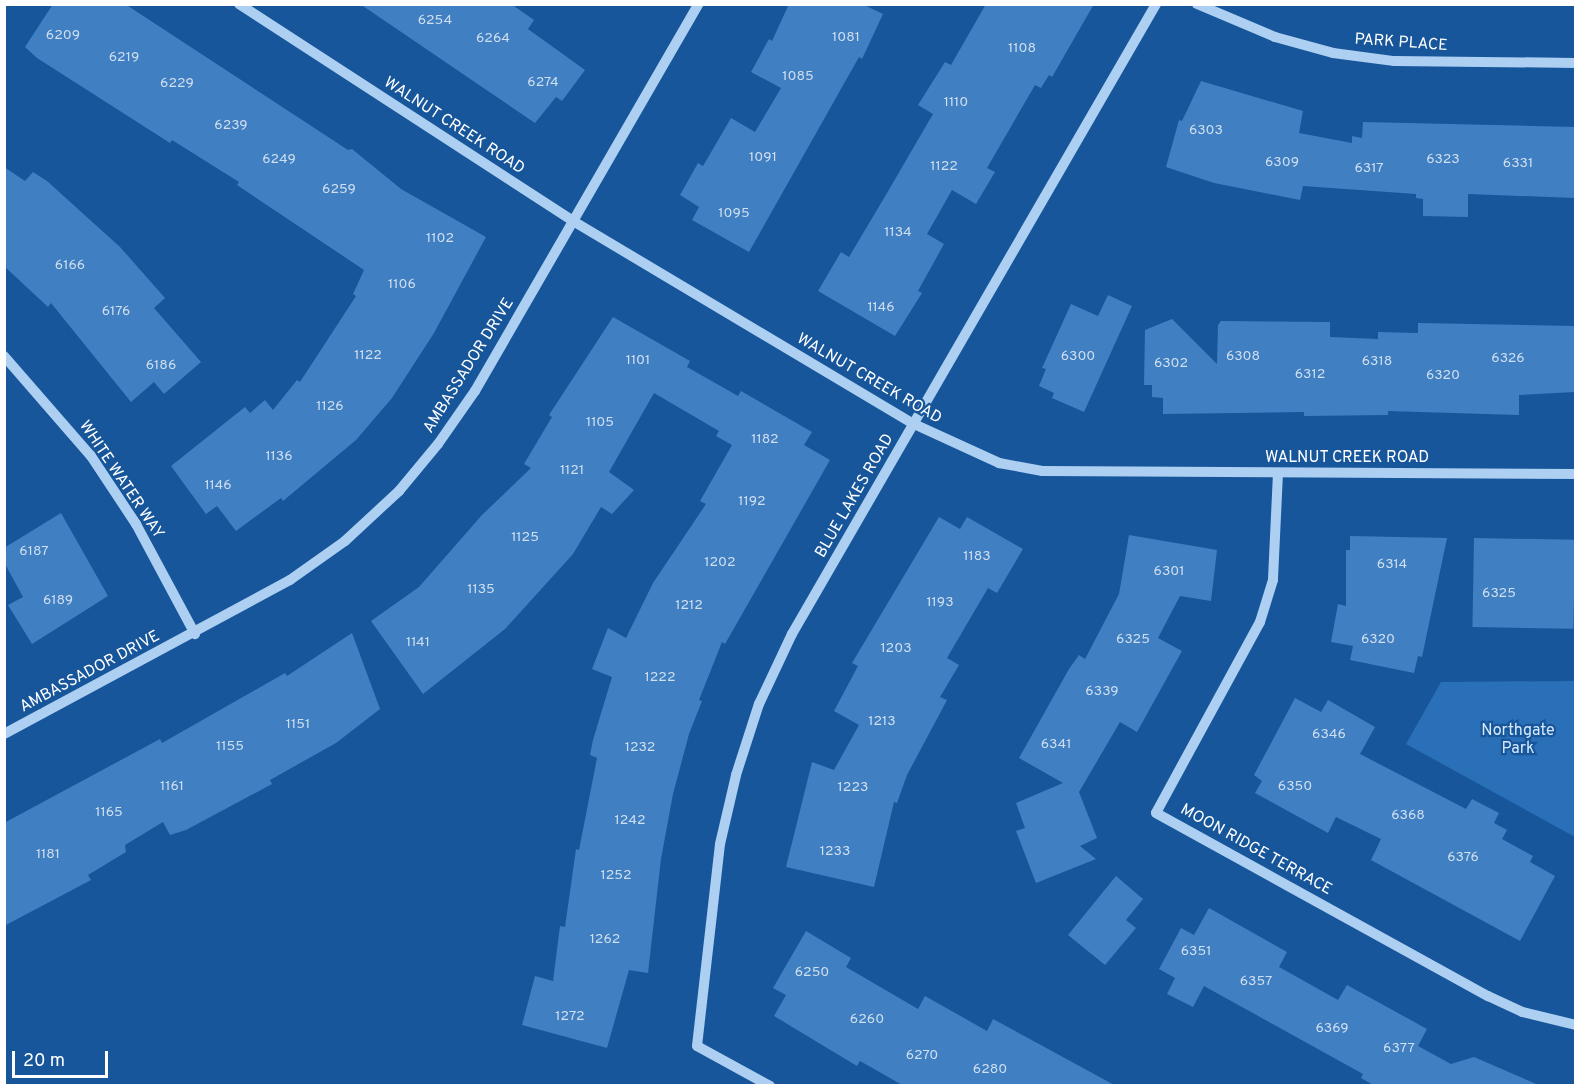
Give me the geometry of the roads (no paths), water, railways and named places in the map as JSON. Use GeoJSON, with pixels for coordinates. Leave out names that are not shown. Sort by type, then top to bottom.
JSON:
{"type":"FeatureCollection","features":[{"type":"Feature","properties":{"kind":"street","name":"WALNUT CREEK ROAD"},"geometry":{"type":"LineString","coordinates":[[239,4],[573,221],[914,424],[999,463],[1042,471],[1575,474]]}},
{"type":"Feature","properties":{"kind":"street","name":"AMBASSADOR DRIVE"},"geometry":{"type":"LineString","coordinates":[[4,734],[195,634],[290,580],[345,541],[399,491],[438,444],[475,391],[698,4]]}},
{"type":"Feature","properties":{"kind":"street","name":"BLUE LAKES ROAD"},"geometry":{"type":"LineString","coordinates":[[770,1086],[697,1046],[720,843],[736,775],[759,704],[792,634],[1156,4]]}},
{"type":"Feature","properties":{"kind":"street","name":"PARK PLACE"},"geometry":{"type":"LineString","coordinates":[[1197,4],[1275,37],[1333,53],[1394,61],[1575,63]]}},
{"type":"Feature","properties":{"kind":"street","name":"WHITE WATER WAY"},"geometry":{"type":"LineString","coordinates":[[4,356],[91,456],[136,524],[195,634]]}},
{"type":"Feature","properties":{"kind":"street","name":"MOON RIDGE TERRACE"},"geometry":{"type":"LineString","coordinates":[[1278,473],[1273,580],[1260,622],[1156,813],[1488,996],[1522,1011],[1575,1025]]}},
{"type":"Feature","properties":{"kind":"park label","name":"Northgate Park"},"geometry":{"type":"Point","coordinates":[1518,740]}}]}
